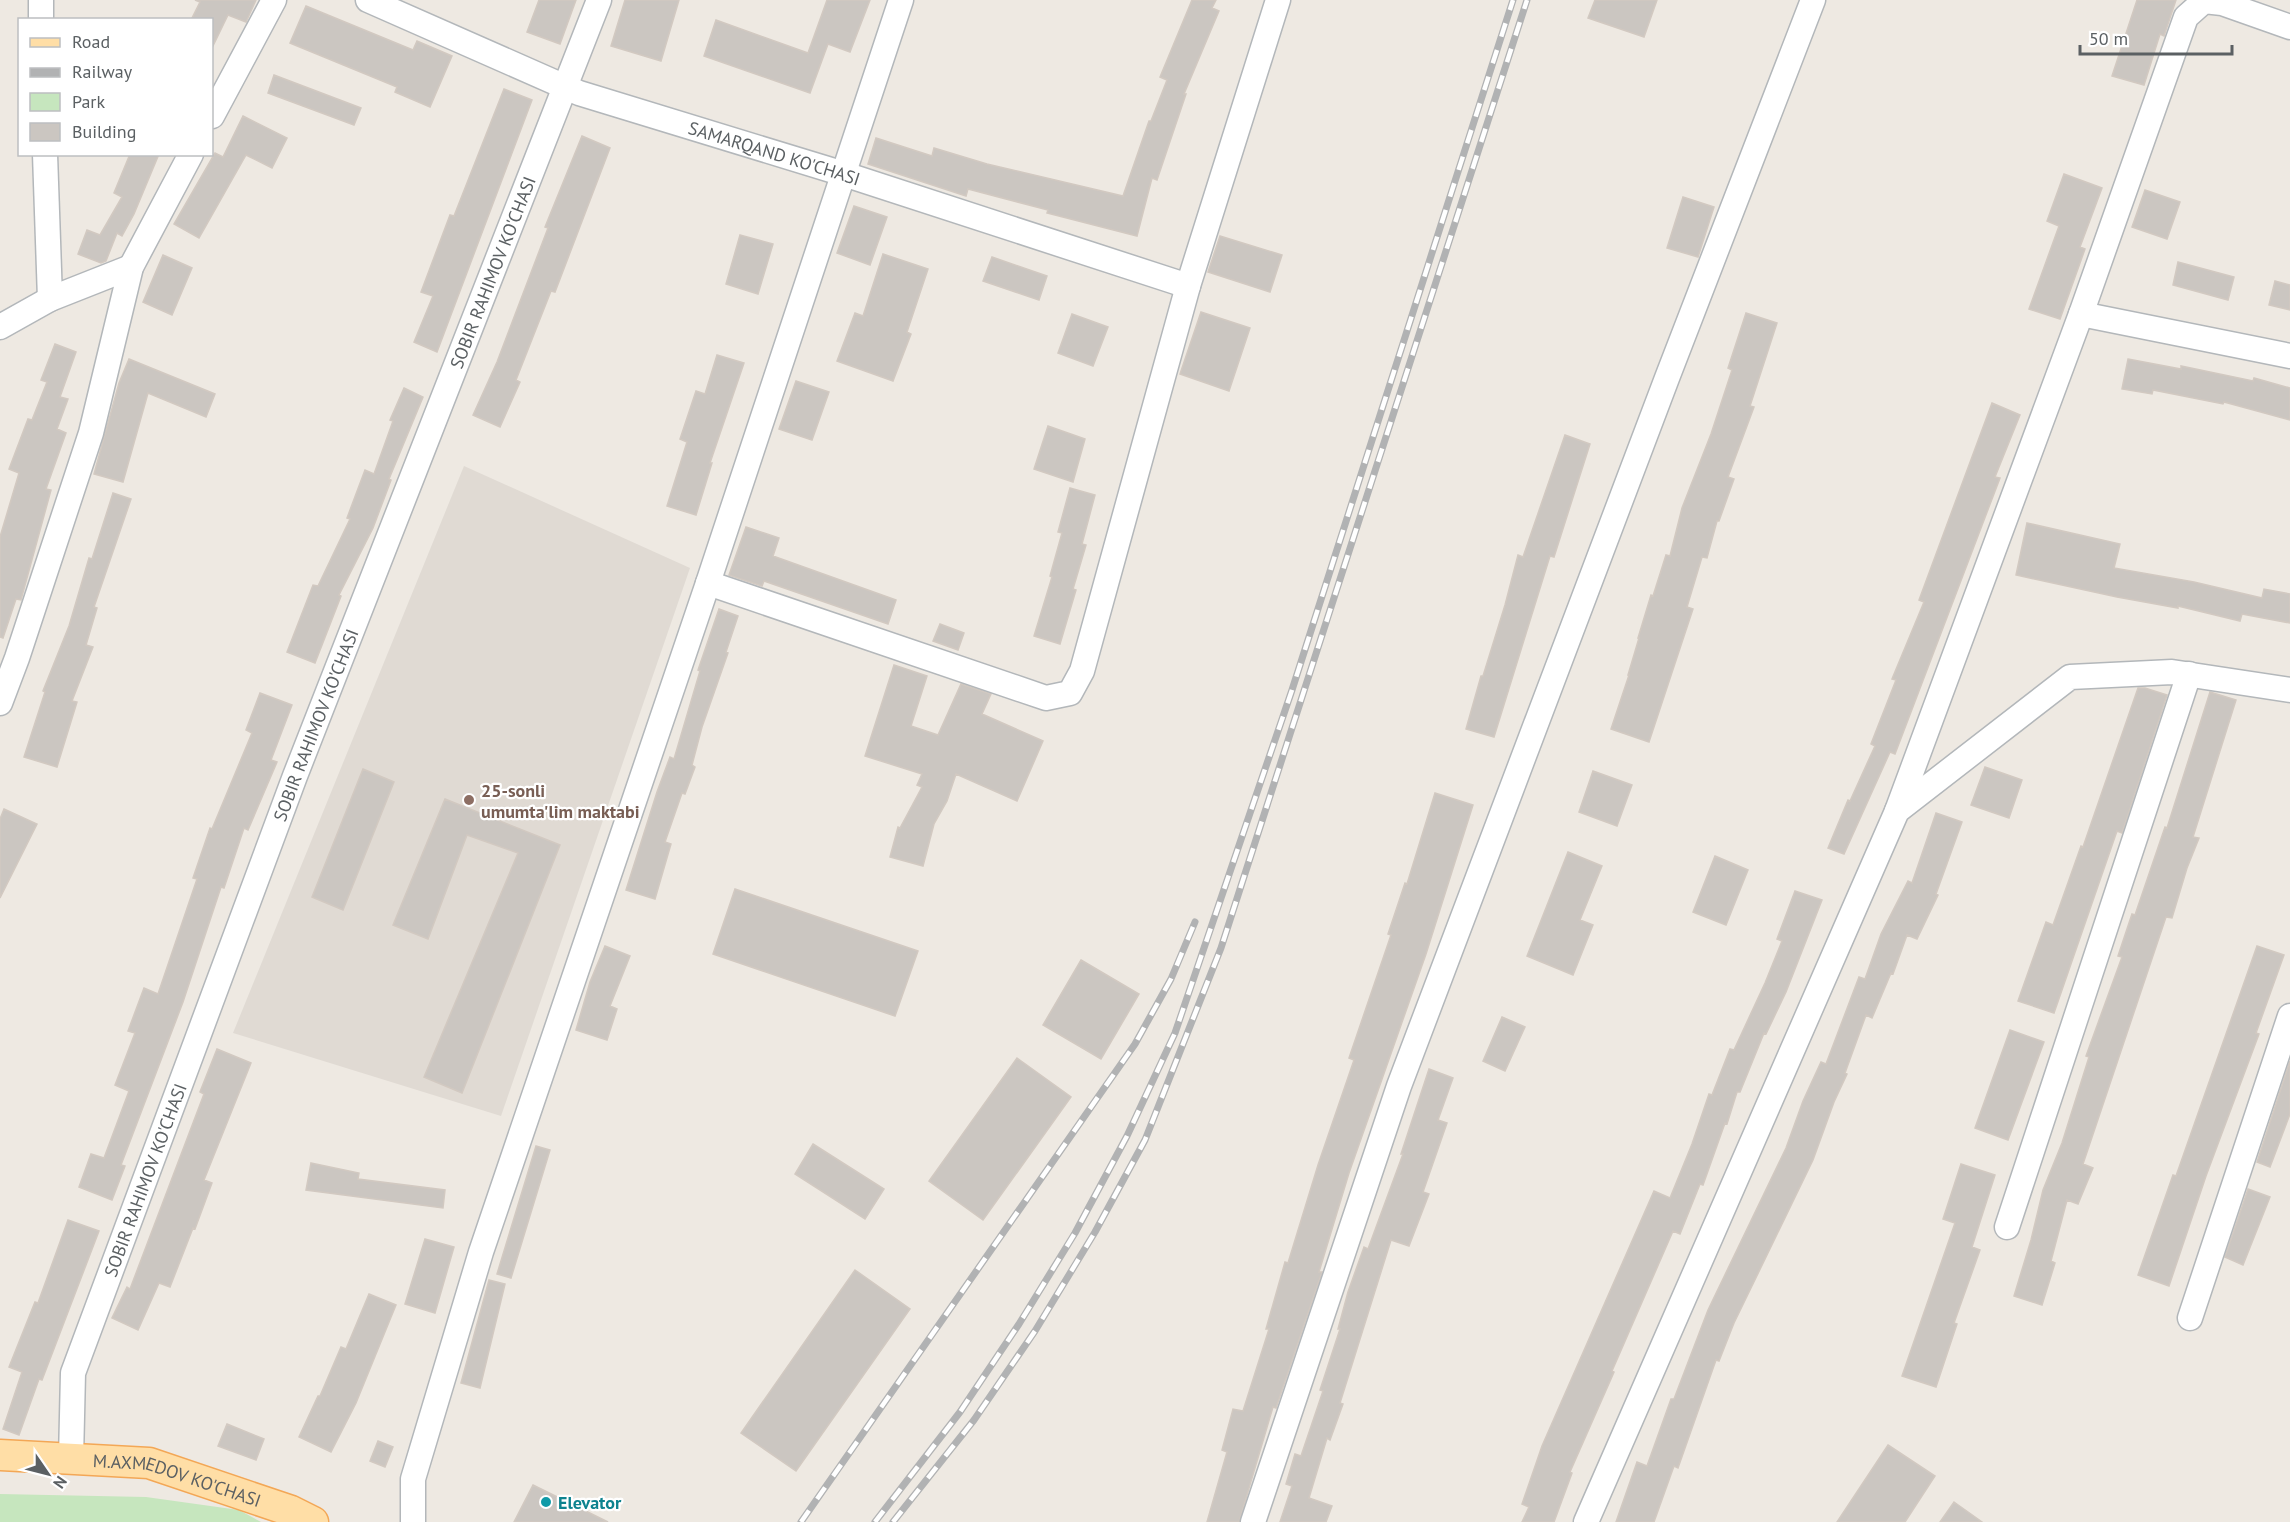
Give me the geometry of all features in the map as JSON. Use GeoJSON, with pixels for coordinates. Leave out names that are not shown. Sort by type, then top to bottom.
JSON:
{"type":"FeatureCollection","features":[{"type":"Feature","properties":{"kind":"main road","name":"M.AXMEDOV KO'CHASI"},"geometry":{"type":"LineString","coordinates":[[0,1455],[148,1463],[291,1511],[313,1522]]}},
{"type":"Feature","properties":{"kind":"street"},"geometry":{"type":"LineString","coordinates":[[41,0],[41,18]]}},
{"type":"Feature","properties":{"kind":"street"},"geometry":{"type":"LineString","coordinates":[[213,114],[274,0]]}},
{"type":"Feature","properties":{"kind":"street","name":"SAMARQAND KO'CHASI"},"geometry":{"type":"LineString","coordinates":[[368,0],[579,93],[844,174],[1188,286]]}},
{"type":"Feature","properties":{"kind":"street","name":"SOBIR RAHIMOV KO'CHASI"},"geometry":{"type":"LineString","coordinates":[[71,1459],[73,1373],[295,776],[599,0]]}},
{"type":"Feature","properties":{"kind":"street"},"geometry":{"type":"LineString","coordinates":[[413,1522],[413,1479],[481,1252],[708,583],[902,0]]}},
{"type":"Feature","properties":{"kind":"street"},"geometry":{"type":"LineString","coordinates":[[708,583],[1046,698],[1070,693],[1082,671],[1188,286],[1278,0]]}},
{"type":"Feature","properties":{"kind":"street"},"geometry":{"type":"LineString","coordinates":[[1254,1522],[1399,1086],[1813,0]]}},
{"type":"Feature","properties":{"kind":"street"},"geometry":{"type":"LineString","coordinates":[[1586,1522],[1897,810],[2081,314],[2186,17],[2204,1],[2222,3],[2290,27]]}},
{"type":"Feature","properties":{"kind":"street"},"geometry":{"type":"LineString","coordinates":[[45,156],[50,299]]}},
{"type":"Feature","properties":{"kind":"street"},"geometry":{"type":"LineString","coordinates":[[0,703],[91,433],[131,267],[190,156]]}},
{"type":"Feature","properties":{"kind":"street"},"geometry":{"type":"LineString","coordinates":[[0,327],[50,299],[131,267]]}},
{"type":"Feature","properties":{"kind":"street"},"geometry":{"type":"LineString","coordinates":[[2081,314],[2290,356]]}},
{"type":"Feature","properties":{"kind":"street"},"geometry":{"type":"LineString","coordinates":[[1897,810],[2070,677],[2172,672],[2290,690]]}},
{"type":"Feature","properties":{"kind":"street"},"geometry":{"type":"LineString","coordinates":[[2007,1227],[2189,674]]}},
{"type":"Feature","properties":{"kind":"street"},"geometry":{"type":"LineString","coordinates":[[2190,1318],[2290,1016]]}},
{"type":"Feature","properties":{"kind":"shaded area","name":"25-sonli umumta'lim maktabi"},"geometry":{"type":"Polygon","coordinates":[[[464,466],[690,568],[501,1116],[233,1033],[464,466]]]}},
{"type":"Feature","properties":{"kind":"green space"},"geometry":{"type":"Polygon","coordinates":[[[0,1494],[146,1497],[239,1510],[261,1522],[0,1522],[0,1494]]]}},
{"type":"Feature","properties":{"kind":"building"},"geometry":{"type":"Polygon","coordinates":[[[195,0],[256,0],[246,22],[228,15],[213,46],[213,18],[192,18],[200,2],[195,0]]]}},
{"type":"Feature","properties":{"kind":"building"},"geometry":{"type":"Polygon","coordinates":[[[539,0],[576,0],[560,44],[527,32],[539,0]]]}},
{"type":"Feature","properties":{"kind":"building"},"geometry":{"type":"Polygon","coordinates":[[[625,0],[679,0],[661,61],[611,46],[625,0]]]}},
{"type":"Feature","properties":{"kind":"building"},"geometry":{"type":"Polygon","coordinates":[[[827,0],[870,0],[850,52],[828,44],[810,93],[704,56],[716,20],[808,53],[827,0]]]}},
{"type":"Feature","properties":{"kind":"building"},"geometry":{"type":"Polygon","coordinates":[[[1192,0],[1216,0],[1212,8],[1219,11],[1184,94],[1186,94],[1157,180],[1152,178],[1137,236],[1047,213],[1048,210],[968,189],[966,196],[868,164],[876,138],[932,156],[934,148],[987,164],[1123,196],[1149,121],[1151,121],[1167,80],[1160,77],[1192,0]]]}},
{"type":"Feature","properties":{"kind":"building"},"geometry":{"type":"Polygon","coordinates":[[[1595,0],[1657,0],[1644,37],[1588,18],[1595,0]]]}},
{"type":"Feature","properties":{"kind":"building"},"geometry":{"type":"Polygon","coordinates":[[[2137,0],[2176,0],[2164,36],[2160,34],[2144,85],[2112,76],[2137,0]]]}},
{"type":"Feature","properties":{"kind":"building"},"geometry":{"type":"Polygon","coordinates":[[[306,6],[413,50],[417,41],[452,56],[430,107],[395,92],[397,87],[290,43],[306,6]]]}},
{"type":"Feature","properties":{"kind":"building"},"geometry":{"type":"Polygon","coordinates":[[[274,75],[361,108],[354,125],[268,93],[274,75]]]}},
{"type":"Feature","properties":{"kind":"building"},"geometry":{"type":"Polygon","coordinates":[[[504,89],[532,100],[437,352],[414,342],[433,296],[421,292],[450,215],[454,216],[504,89]]]}},
{"type":"Feature","properties":{"kind":"building"},"geometry":{"type":"Polygon","coordinates":[[[243,116],[287,138],[272,168],[246,155],[199,238],[174,224],[215,153],[223,157],[243,116]]]}},
{"type":"Feature","properties":{"kind":"building"},"geometry":{"type":"Polygon","coordinates":[[[582,136],[610,148],[555,292],[551,291],[516,380],[520,382],[500,427],[473,415],[497,362],[548,228],[545,227],[582,136]]]}},
{"type":"Feature","properties":{"kind":"building"},"geometry":{"type":"Polygon","coordinates":[[[129,156],[158,156],[134,214],[122,236],[117,233],[106,261],[101,263],[78,254],[87,230],[100,235],[122,197],[114,193],[129,156]]]}},
{"type":"Feature","properties":{"kind":"building"},"geometry":{"type":"Polygon","coordinates":[[[2064,174],[2102,188],[2080,247],[2085,249],[2060,319],[2029,309],[2059,226],[2047,221],[2064,174]]]}},
{"type":"Feature","properties":{"kind":"building"},"geometry":{"type":"Polygon","coordinates":[[[2145,190],[2180,202],[2167,239],[2132,227],[2145,190]]]}},
{"type":"Feature","properties":{"kind":"building"},"geometry":{"type":"Polygon","coordinates":[[[1683,197],[1714,207],[1698,257],[1667,248],[1683,197]]]}},
{"type":"Feature","properties":{"kind":"building"},"geometry":{"type":"Polygon","coordinates":[[[854,206],[887,217],[870,265],[837,253],[854,206]]]}},
{"type":"Feature","properties":{"kind":"building"},"geometry":{"type":"Polygon","coordinates":[[[740,235],[773,244],[758,294],[726,284],[740,235]]]}},
{"type":"Feature","properties":{"kind":"building"},"geometry":{"type":"Polygon","coordinates":[[[1220,236],[1282,255],[1270,292],[1208,272],[1220,236]]]}},
{"type":"Feature","properties":{"kind":"building"},"geometry":{"type":"Polygon","coordinates":[[[883,254],[928,269],[907,332],[911,334],[893,381],[837,361],[855,313],[863,316],[883,254]]]}},
{"type":"Feature","properties":{"kind":"building"},"geometry":{"type":"Polygon","coordinates":[[[163,255],[192,268],[172,315],[143,302],[163,255]]]}},
{"type":"Feature","properties":{"kind":"building"},"geometry":{"type":"Polygon","coordinates":[[[992,257],[1047,276],[1039,300],[983,281],[992,257]]]}},
{"type":"Feature","properties":{"kind":"building"},"geometry":{"type":"Polygon","coordinates":[[[2178,262],[2234,277],[2228,300],[2173,285],[2178,262]]]}},
{"type":"Feature","properties":{"kind":"building"},"geometry":{"type":"Polygon","coordinates":[[[2275,281],[2290,285],[2290,310],[2269,305],[2275,281]]]}},
{"type":"Feature","properties":{"kind":"building"},"geometry":{"type":"Polygon","coordinates":[[[1201,312],[1250,328],[1229,391],[1180,374],[1201,312]]]}},
{"type":"Feature","properties":{"kind":"building"},"geometry":{"type":"Polygon","coordinates":[[[1746,313],[1777,323],[1750,406],[1754,407],[1728,477],[1734,479],[1719,521],[1717,521],[1707,558],[1702,557],[1687,607],[1693,609],[1649,742],[1611,729],[1629,675],[1651,595],[1653,596],[1666,555],[1670,556],[1682,508],[1711,434],[1732,370],[1728,368],[1746,313]]]}},
{"type":"Feature","properties":{"kind":"building"},"geometry":{"type":"Polygon","coordinates":[[[1072,314],[1108,327],[1093,366],[1058,353],[1072,314]]]}},
{"type":"Feature","properties":{"kind":"building"},"geometry":{"type":"Polygon","coordinates":[[[55,344],[76,352],[60,397],[68,399],[57,429],[66,433],[46,489],[51,490],[21,600],[16,599],[3,638],[0,637],[0,537],[19,473],[9,469],[28,419],[32,420],[47,382],[41,380],[55,344]]]}},
{"type":"Feature","properties":{"kind":"building"},"geometry":{"type":"Polygon","coordinates":[[[717,355],[744,363],[710,463],[712,463],[696,515],[667,506],[687,442],[680,439],[696,391],[705,394],[717,355]]]}},
{"type":"Feature","properties":{"kind":"building"},"geometry":{"type":"Polygon","coordinates":[[[129,359],[215,394],[206,417],[148,393],[123,482],[94,474],[119,383],[129,359]]]}},
{"type":"Feature","properties":{"kind":"building"},"geometry":{"type":"Polygon","coordinates":[[[2128,359],[2181,369],[2181,366],[2253,381],[2254,378],[2290,388],[2290,420],[2224,402],[2223,404],[2153,390],[2152,394],[2122,389],[2128,359]]]}},
{"type":"Feature","properties":{"kind":"building"},"geometry":{"type":"Polygon","coordinates":[[[796,381],[829,392],[812,440],[779,429],[796,381]]]}},
{"type":"Feature","properties":{"kind":"building"},"geometry":{"type":"Polygon","coordinates":[[[404,388],[423,397],[389,479],[391,480],[373,528],[339,595],[341,596],[315,663],[287,652],[313,585],[318,586],[350,519],[347,518],[365,470],[374,474],[393,421],[390,420],[404,388]]]}},
{"type":"Feature","properties":{"kind":"building"},"geometry":{"type":"Polygon","coordinates":[[[1992,403],[2020,415],[1995,477],[2000,478],[1895,754],[1890,752],[1844,854],[1828,848],[1848,800],[1850,801],[1875,746],[1871,744],[1896,680],[1892,679],[1924,602],[1919,600],[1992,403]]]}},
{"type":"Feature","properties":{"kind":"building"},"geometry":{"type":"Polygon","coordinates":[[[1048,426],[1085,439],[1073,482],[1034,469],[1048,426]]]}},
{"type":"Feature","properties":{"kind":"building"},"geometry":{"type":"Polygon","coordinates":[[[1565,435],[1590,444],[1554,557],[1550,556],[1494,737],[1466,729],[1505,605],[1518,555],[1523,557],[1565,435]]]}},
{"type":"Feature","properties":{"kind":"building"},"geometry":{"type":"Polygon","coordinates":[[[1070,488],[1095,495],[1082,544],[1086,545],[1073,589],[1076,590],[1060,644],[1034,636],[1052,577],[1050,576],[1062,533],[1058,532],[1070,488]]]}},
{"type":"Feature","properties":{"kind":"building"},"geometry":{"type":"Polygon","coordinates":[[[113,493],[131,499],[94,607],[97,608],[86,645],[93,647],[72,701],[77,702],[57,767],[24,757],[45,692],[43,691],[69,626],[89,558],[92,559],[113,493]]]}},
{"type":"Feature","properties":{"kind":"building"},"geometry":{"type":"Polygon","coordinates":[[[2027,523],[2120,544],[2114,568],[2194,582],[2262,598],[2264,589],[2290,594],[2290,623],[2242,614],[2240,621],[2178,606],[2178,608],[2117,597],[2016,575],[2027,523]]]}},
{"type":"Feature","properties":{"kind":"building"},"geometry":{"type":"Polygon","coordinates":[[[746,527],[779,538],[773,556],[896,600],[888,624],[764,581],[762,586],[729,575],[746,527]]]}},
{"type":"Feature","properties":{"kind":"building"},"geometry":{"type":"Polygon","coordinates":[[[719,609],[738,616],[726,652],[728,653],[702,727],[692,765],[695,767],[685,794],[682,793],[665,842],[671,844],[655,899],[626,890],[657,792],[670,757],[674,759],[700,671],[698,670],[719,609]]]}},
{"type":"Feature","properties":{"kind":"building"},"geometry":{"type":"Polygon","coordinates":[[[940,624],[964,633],[958,650],[933,641],[940,624]]]}},
{"type":"Feature","properties":{"kind":"building"},"geometry":{"type":"Polygon","coordinates":[[[894,665],[927,676],[911,726],[938,735],[961,684],[991,694],[982,714],[1043,741],[1017,801],[956,774],[947,801],[934,824],[923,866],[890,857],[898,827],[900,828],[922,787],[917,785],[922,774],[865,756],[894,665]]]}},
{"type":"Feature","properties":{"kind":"building"},"geometry":{"type":"Polygon","coordinates":[[[2138,688],[2167,695],[2122,833],[2117,831],[2054,1013],[2018,1001],[2046,922],[2053,925],[2081,846],[2083,847],[2138,688]]]}},
{"type":"Feature","properties":{"kind":"building"},"geometry":{"type":"Polygon","coordinates":[[[2210,692],[2236,700],[2193,837],[2199,838],[2172,918],[2166,917],[2083,1164],[2093,1168],[2078,1204],[2067,1200],[2051,1261],[2055,1263],[2042,1305],[2014,1296],[2043,1190],[2062,1143],[2089,1057],[2086,1056],[2122,957],[2118,956],[2132,914],[2135,915],[2165,827],[2167,828],[2210,692]]]}},
{"type":"Feature","properties":{"kind":"building"},"geometry":{"type":"Polygon","coordinates":[[[260,693],[292,705],[271,760],[277,762],[248,830],[244,828],[224,888],[221,887],[183,1002],[121,1165],[125,1166],[112,1200],[79,1187],[91,1154],[104,1158],[129,1091],[115,1085],[135,1033],[128,1031],[144,988],[158,994],[197,879],[193,878],[210,828],[212,829],[252,733],[246,730],[260,693]]]}},
{"type":"Feature","properties":{"kind":"building"},"geometry":{"type":"Polygon","coordinates":[[[1985,767],[2022,780],[2009,818],[1971,805],[1985,767]]]}},
{"type":"Feature","properties":{"kind":"building"},"geometry":{"type":"Polygon","coordinates":[[[363,769],[394,782],[343,910],[312,897],[363,769]]]}},
{"type":"Feature","properties":{"kind":"building"},"geometry":{"type":"Polygon","coordinates":[[[1593,771],[1632,785],[1617,826],[1579,812],[1593,771]]]}},
{"type":"Feature","properties":{"kind":"building"},"geometry":{"type":"Polygon","coordinates":[[[1435,793],[1473,805],[1426,954],[1349,1173],[1319,1272],[1322,1272],[1276,1408],[1273,1407],[1239,1522],[1207,1522],[1227,1452],[1222,1450],[1233,1409],[1243,1411],[1269,1329],[1266,1329],[1285,1262],[1288,1263],[1354,1060],[1349,1058],[1391,935],[1388,934],[1405,883],[1407,884],[1435,793]]]}},
{"type":"Feature","properties":{"kind":"building"},"geometry":{"type":"Polygon","coordinates":[[[445,799],[560,845],[462,1093],[424,1077],[518,853],[467,835],[428,939],[393,925],[445,799]]]}},
{"type":"Feature","properties":{"kind":"building"},"geometry":{"type":"Polygon","coordinates":[[[4,809],[37,824],[0,898],[0,819],[4,809]]]}},
{"type":"Feature","properties":{"kind":"building"},"geometry":{"type":"Polygon","coordinates":[[[1936,813],[1962,822],[1936,894],[1938,895],[1917,939],[1907,935],[1893,974],[1891,973],[1872,1018],[1866,1015],[1845,1073],[1847,1074],[1813,1160],[1734,1323],[1719,1361],[1716,1360],[1678,1468],[1674,1466],[1654,1522],[1616,1522],[1637,1462],[1647,1466],[1671,1399],[1674,1399],[1708,1310],[1786,1148],[1803,1101],[1821,1062],[1826,1064],[1859,977],[1865,979],[1881,934],[1908,881],[1912,883],[1936,813]]]}},
{"type":"Feature","properties":{"kind":"building"},"geometry":{"type":"Polygon","coordinates":[[[1568,852],[1602,866],[1580,920],[1593,925],[1573,975],[1527,956],[1568,852]]]}},
{"type":"Feature","properties":{"kind":"building"},"geometry":{"type":"Polygon","coordinates":[[[1715,856],[1748,870],[1726,925],[1693,912],[1715,856]]]}},
{"type":"Feature","properties":{"kind":"building"},"geometry":{"type":"Polygon","coordinates":[[[735,889],[918,951],[895,1016],[713,954],[735,889]]]}},
{"type":"Feature","properties":{"kind":"building"},"geometry":{"type":"Polygon","coordinates":[[[1795,891],[1822,900],[1786,992],[1766,1034],[1764,1033],[1740,1092],[1737,1092],[1703,1185],[1700,1184],[1680,1234],[1673,1231],[1570,1472],[1572,1473],[1554,1522],[1522,1522],[1529,1507],[1522,1504],[1542,1446],[1654,1191],[1670,1198],[1709,1094],[1712,1095],[1730,1049],[1734,1050],[1765,983],[1782,941],[1777,939],[1795,891]]]}},
{"type":"Feature","properties":{"kind":"building"},"geometry":{"type":"Polygon","coordinates":[[[605,946],[630,956],[610,1006],[617,1009],[607,1040],[576,1030],[590,982],[605,946]]]}},
{"type":"Feature","properties":{"kind":"building"},"geometry":{"type":"Polygon","coordinates":[[[2257,946],[2284,955],[2256,1033],[2259,1034],[2206,1176],[2169,1286],[2138,1275],[2173,1175],[2176,1176],[2257,946]]]}},
{"type":"Feature","properties":{"kind":"building"},"geometry":{"type":"Polygon","coordinates":[[[1081,960],[1139,994],[1101,1059],[1043,1025],[1081,960]]]}},
{"type":"Feature","properties":{"kind":"building"},"geometry":{"type":"Polygon","coordinates":[[[1502,1017],[1525,1027],[1505,1071],[1483,1061],[1502,1017]]]}},
{"type":"Feature","properties":{"kind":"building"},"geometry":{"type":"Polygon","coordinates":[[[2010,1030],[2044,1042],[2008,1140],[1975,1128],[2010,1030]]]}},
{"type":"Feature","properties":{"kind":"building"},"geometry":{"type":"Polygon","coordinates":[[[217,1049],[251,1063],[204,1180],[212,1183],[195,1229],[193,1228],[170,1287],[159,1283],[138,1330],[112,1318],[127,1287],[130,1289],[204,1094],[200,1092],[217,1049]]]}},
{"type":"Feature","properties":{"kind":"building"},"geometry":{"type":"Polygon","coordinates":[[[1017,1058],[1071,1097],[983,1220],[929,1181],[1017,1058]]]}},
{"type":"Feature","properties":{"kind":"building"},"geometry":{"type":"Polygon","coordinates":[[[2290,1061],[2290,1114],[2270,1167],[2257,1162],[2290,1061]]]}},
{"type":"Feature","properties":{"kind":"building"},"geometry":{"type":"Polygon","coordinates":[[[1429,1069],[1453,1078],[1438,1120],[1447,1123],[1423,1192],[1429,1194],[1409,1246],[1391,1240],[1340,1403],[1343,1404],[1330,1440],[1327,1438],[1309,1498],[1332,1506],[1326,1522],[1280,1522],[1292,1486],[1286,1484],[1295,1454],[1301,1456],[1323,1391],[1320,1390],[1340,1329],[1338,1329],[1348,1292],[1364,1247],[1368,1249],[1403,1154],[1401,1154],[1429,1069]]]}},
{"type":"Feature","properties":{"kind":"building"},"geometry":{"type":"Polygon","coordinates":[[[813,1144],[884,1189],[865,1219],[795,1174],[813,1144]]]}},
{"type":"Feature","properties":{"kind":"building"},"geometry":{"type":"Polygon","coordinates":[[[536,1146],[550,1150],[511,1278],[497,1274],[536,1146]]]}},
{"type":"Feature","properties":{"kind":"building"},"geometry":{"type":"Polygon","coordinates":[[[311,1163],[359,1173],[358,1179],[445,1190],[443,1208],[306,1190],[311,1163]]]}},
{"type":"Feature","properties":{"kind":"building"},"geometry":{"type":"Polygon","coordinates":[[[1961,1164],[1995,1175],[1972,1247],[1980,1250],[1954,1323],[1957,1324],[1936,1387],[1902,1376],[1955,1223],[1943,1219],[1961,1164]]]}},
{"type":"Feature","properties":{"kind":"building"},"geometry":{"type":"Polygon","coordinates":[[[2248,1189],[2270,1197],[2243,1265],[2225,1257],[2248,1189]]]}},
{"type":"Feature","properties":{"kind":"building"},"geometry":{"type":"Polygon","coordinates":[[[68,1220],[99,1231],[42,1380],[39,1379],[19,1435],[3,1429],[22,1372],[9,1367],[35,1302],[38,1303],[68,1220]]]}},
{"type":"Feature","properties":{"kind":"building"},"geometry":{"type":"Polygon","coordinates":[[[425,1239],[454,1247],[435,1313],[405,1304],[425,1239]]]}},
{"type":"Feature","properties":{"kind":"building"},"geometry":{"type":"Polygon","coordinates":[[[855,1270],[910,1309],[796,1471],[741,1433],[855,1270]]]}},
{"type":"Feature","properties":{"kind":"building"},"geometry":{"type":"Polygon","coordinates":[[[489,1280],[505,1284],[480,1388],[461,1383],[489,1280]]]}},
{"type":"Feature","properties":{"kind":"building"},"geometry":{"type":"Polygon","coordinates":[[[369,1294],[396,1305],[356,1403],[331,1452],[299,1437],[341,1347],[346,1349],[369,1294]]]}},
{"type":"Feature","properties":{"kind":"building"},"geometry":{"type":"Polygon","coordinates":[[[227,1424],[264,1439],[256,1460],[218,1446],[227,1424]]]}},
{"type":"Feature","properties":{"kind":"building"},"geometry":{"type":"Polygon","coordinates":[[[378,1441],[393,1447],[385,1467],[370,1461],[378,1441]]]}},
{"type":"Feature","properties":{"kind":"building"},"geometry":{"type":"Polygon","coordinates":[[[1888,1445],[1935,1476],[1905,1522],[1837,1522],[1888,1445]]]}},
{"type":"Feature","properties":{"kind":"building","name":"Elevator"},"geometry":{"type":"Polygon","coordinates":[[[533,1485],[608,1522],[514,1522],[533,1485]]]}},
{"type":"Feature","properties":{"kind":"building"},"geometry":{"type":"Polygon","coordinates":[[[1954,1502],[1982,1522],[1940,1522],[1954,1502]]]}},
{"type":"Feature","properties":{"kind":"railway"},"geometry":{"type":"LineString","coordinates":[[875,1522],[960,1412],[1019,1324],[1075,1233],[1127,1136],[1175,1033],[1292,690],[1513,0]]}},
{"type":"Feature","properties":{"kind":"railway"},"geometry":{"type":"LineString","coordinates":[[893,1522],[974,1420],[1035,1331],[1095,1232],[1145,1140],[1221,948],[1527,0]]}},
{"type":"Feature","properties":{"kind":"railway"},"geometry":{"type":"LineString","coordinates":[[801,1522],[1135,1044],[1171,979],[1195,922]]}},
{"type":"Feature","properties":{"kind":"place","name":"25-sonli umumta'lim maktabi"},"geometry":{"type":"Point","coordinates":[469,800]}},
{"type":"Feature","properties":{"kind":"place","name":"Elevator"},"geometry":{"type":"Point","coordinates":[546,1502]}}]}
